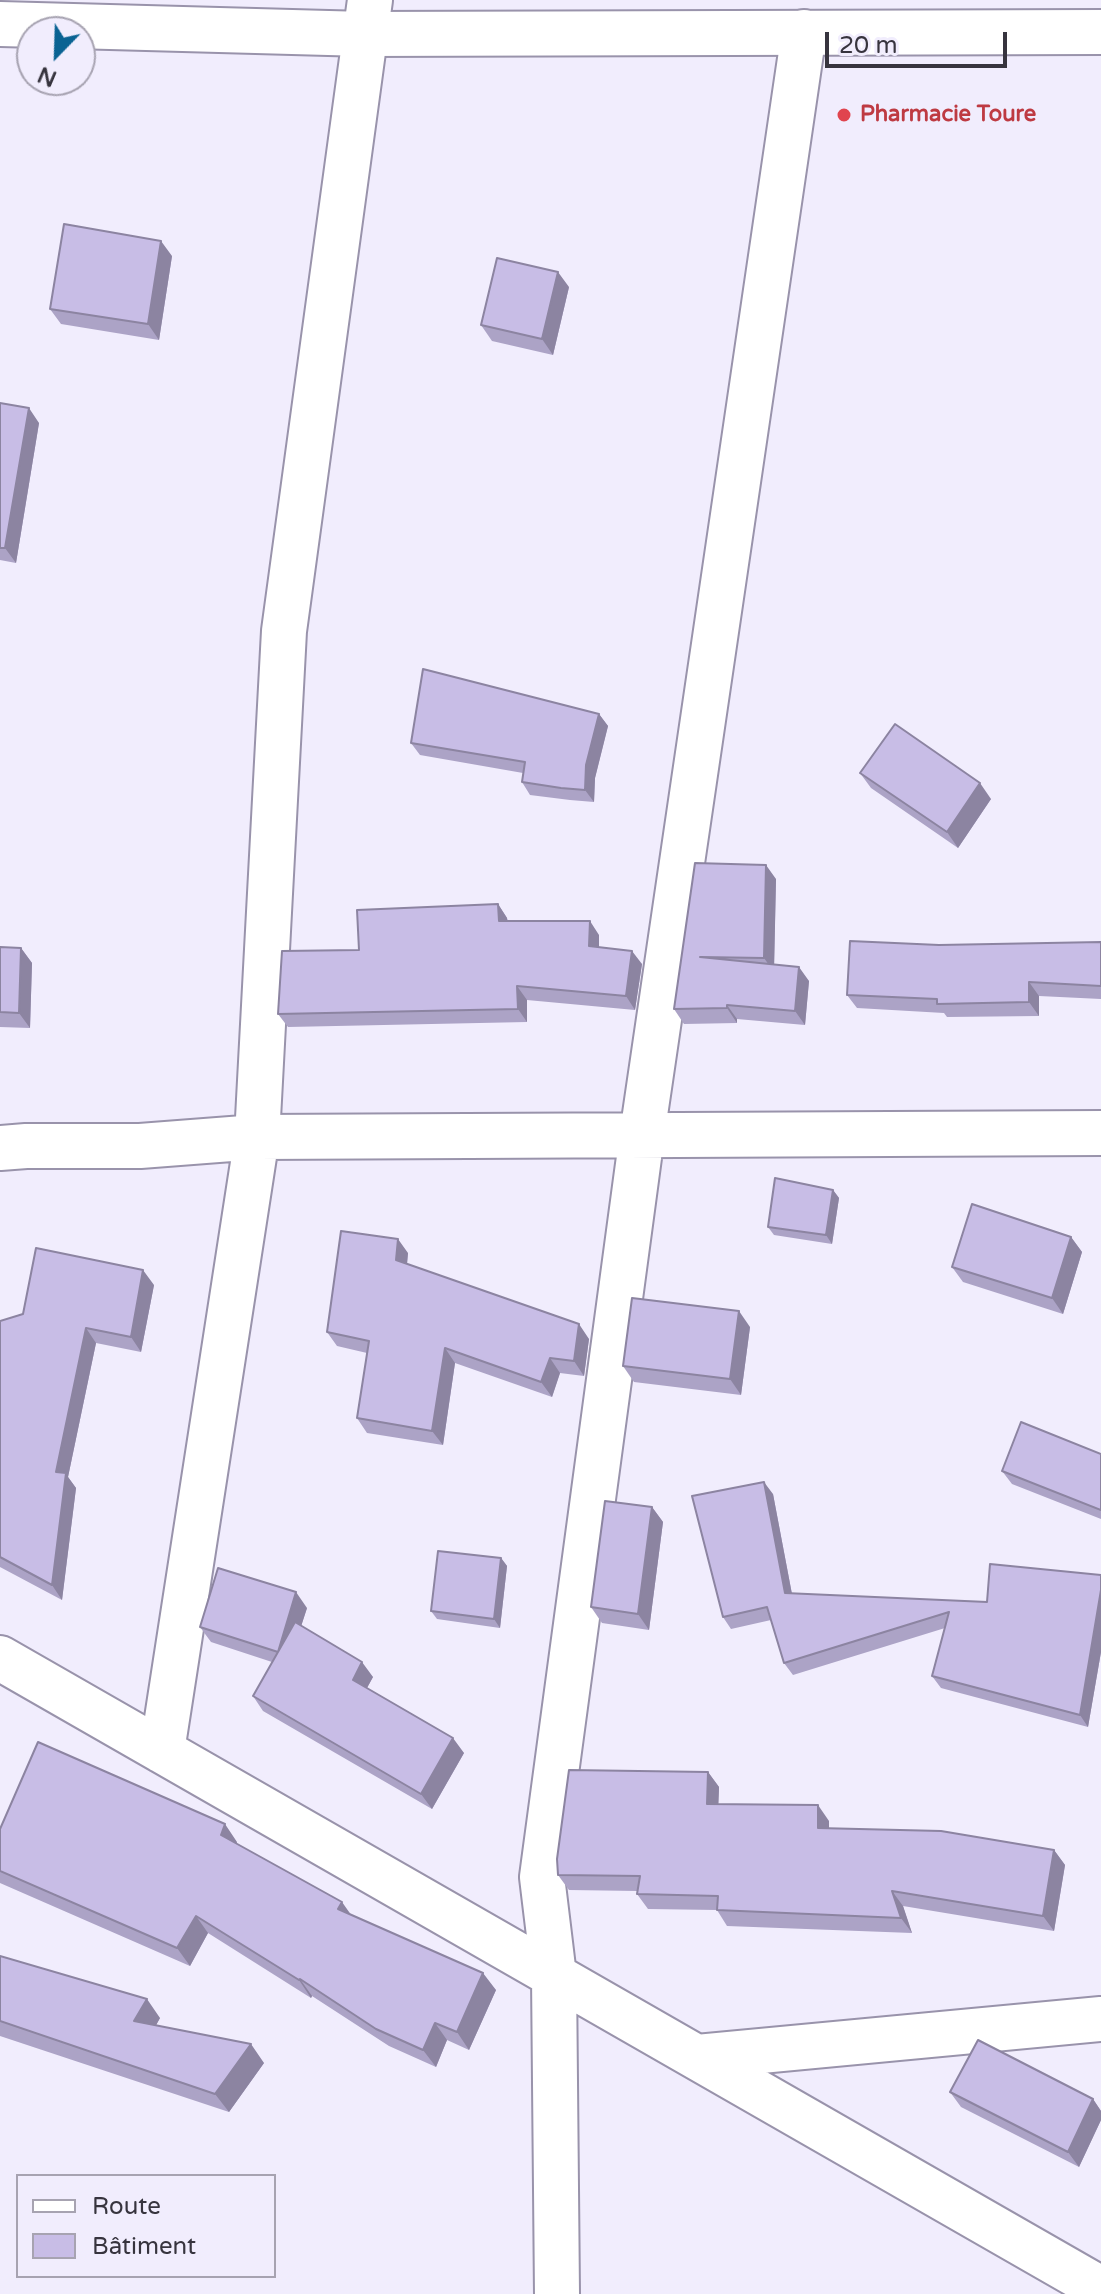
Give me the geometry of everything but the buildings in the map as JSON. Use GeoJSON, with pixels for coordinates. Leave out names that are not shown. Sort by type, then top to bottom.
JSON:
{"type":"FeatureCollection","features":[{"type":"Feature","properties":{"kind":"street"},"geometry":{"type":"LineString","coordinates":[[162,1751],[257,1137],[284,631],[368,17]]}},
{"type":"Feature","properties":{"kind":"street"},"geometry":{"type":"LineString","coordinates":[[0,24],[368,17],[804,32],[1101,32]]}},
{"type":"Feature","properties":{"kind":"street"},"geometry":{"type":"LineString","coordinates":[[557,2294],[554,1976],[542,1877],[642,1135],[804,32]]}},
{"type":"Feature","properties":{"kind":"street"},"geometry":{"type":"LineString","coordinates":[[0,1148],[140,1146],[257,1137],[1101,1133]]}},
{"type":"Feature","properties":{"kind":"street"},"geometry":{"type":"LineString","coordinates":[[0,1658],[1101,2289]]}},
{"type":"Feature","properties":{"kind":"street"},"geometry":{"type":"LineString","coordinates":[[697,2057],[1101,2019]]}},
{"type":"Feature","properties":{"kind":"place","name":"Pharmacie Toure"},"geometry":{"type":"Point","coordinates":[844,115]}}]}
